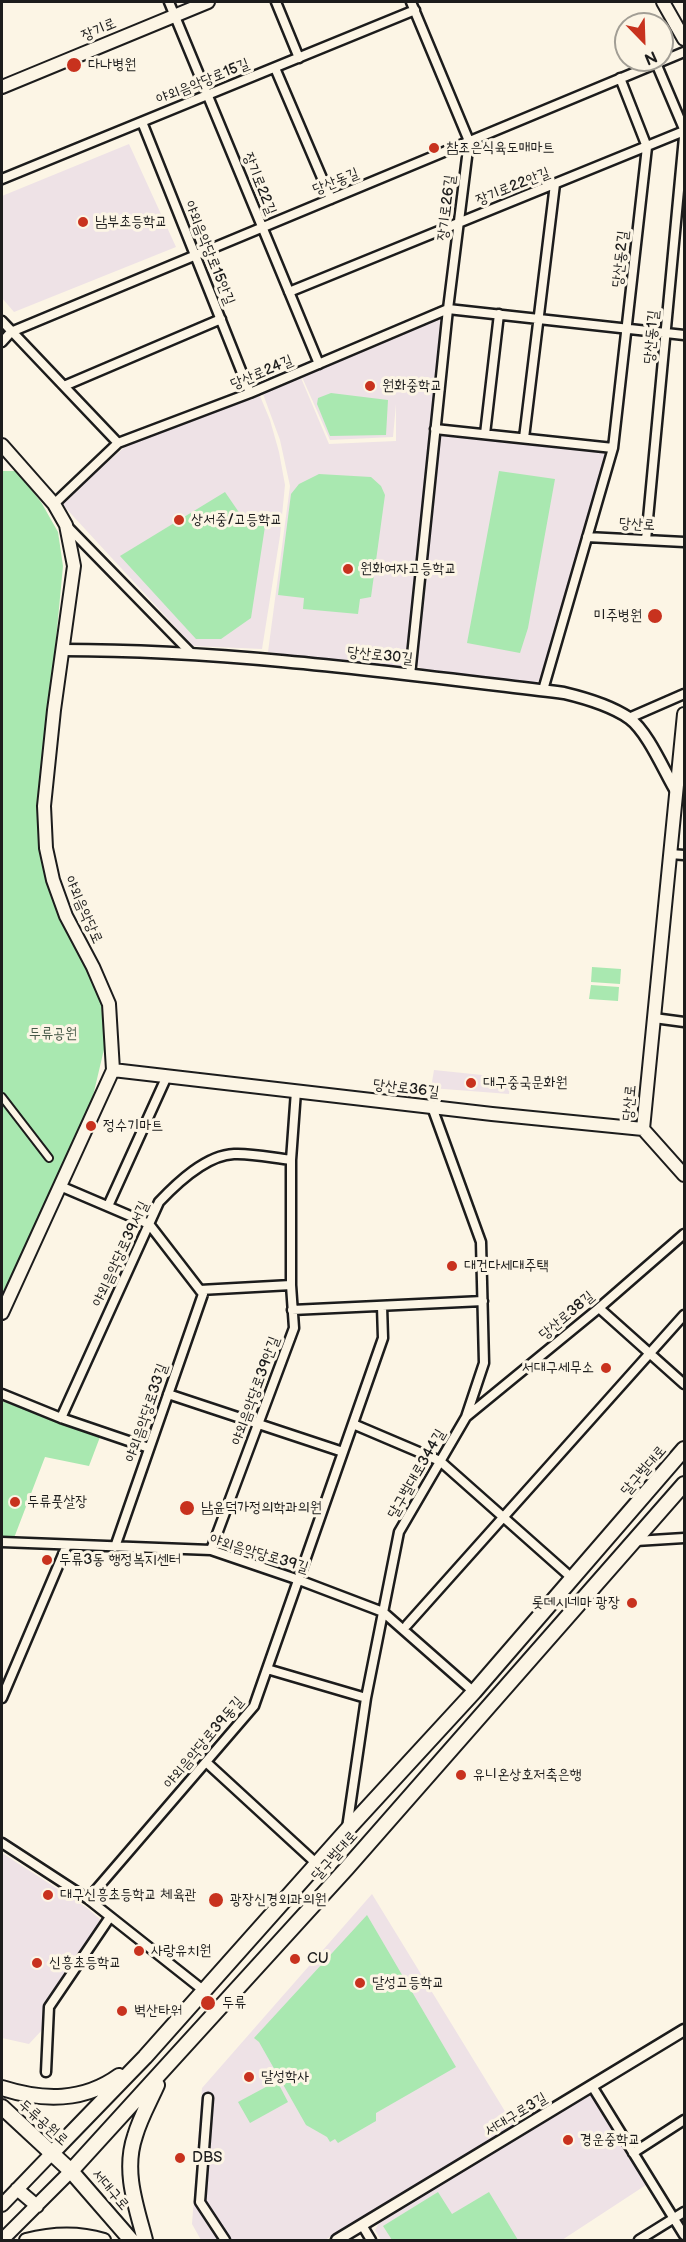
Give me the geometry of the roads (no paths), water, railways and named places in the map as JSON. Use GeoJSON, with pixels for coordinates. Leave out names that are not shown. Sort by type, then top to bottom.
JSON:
{"type":"FeatureCollection","features":[{"type":"Feature","properties":{"kind":"main road","name":"장기로"},"geometry":{"type":"LineString","coordinates":[[2,87],[208,2]]}},
{"type":"Feature","properties":{"kind":"main road"},"geometry":{"type":"LineString","coordinates":[[663,2],[684,39]]}},
{"type":"Feature","properties":{"kind":"main road","name":"야외음악당로"},"geometry":{"type":"LineString","coordinates":[[2,445],[54,504],[66,525],[74,566],[44,806],[46,848],[53,880],[66,916],[93,966],[109,1004],[113,1070],[2,1313]]}},
{"type":"Feature","properties":{"kind":"main road","name":"당산로"},"geometry":{"type":"LineString","coordinates":[[684,714],[643,1129],[684,1175]]}},
{"type":"Feature","properties":{"kind":"main road","name":"당산로36길"},"geometry":{"type":"LineString","coordinates":[[113,1070],[643,1129]]}},
{"type":"Feature","properties":{"kind":"main road","name":"달구벌대로"},"geometry":{"type":"LineString","coordinates":[[2,2205],[145,2057],[317,1863],[474,1692],[684,1449]]}},
{"type":"Feature","properties":{"kind":"main road","name":"달구벌대로"},"geometry":{"type":"LineString","coordinates":[[2,2241],[37,2206],[67,2167],[163,2072],[636,1541],[684,1484]]}},
{"type":"Feature","properties":{"kind":"main road"},"geometry":{"type":"LineString","coordinates":[[2,2088],[45,2097],[80,2095],[106,2085],[145,2057]]}},
{"type":"Feature","properties":{"kind":"main road"},"geometry":{"type":"LineString","coordinates":[[145,2241],[131,2185],[131,2154],[140,2122],[163,2072]]}},
{"type":"Feature","properties":{"kind":"main road","name":"두류공원로"},"geometry":{"type":"LineString","coordinates":[[2,2107],[67,2167]]}},
{"type":"Feature","properties":{"kind":"main road","name":"서대구로"},"geometry":{"type":"LineString","coordinates":[[67,2167],[131,2241]]}},
{"type":"Feature","properties":{"kind":"main road"},"geometry":{"type":"LineString","coordinates":[[17,2189],[37,2206]]}},
{"type":"Feature","properties":{"kind":"main road"},"geometry":{"type":"LineString","coordinates":[[26,2241],[43,2235],[74,2233],[104,2241]]}},
{"type":"Feature","properties":{"kind":"street","name":"장기로22길"},"geometry":{"type":"LineString","coordinates":[[169,2],[319,364]]}},
{"type":"Feature","properties":{"kind":"street"},"geometry":{"type":"LineString","coordinates":[[276,2],[298,58]]}},
{"type":"Feature","properties":{"kind":"street","name":"야외음악당로15길"},"geometry":{"type":"LineString","coordinates":[[2,179],[275,68],[413,6]]}},
{"type":"Feature","properties":{"kind":"street","name":"장기로26길"},"geometry":{"type":"LineString","coordinates":[[410,675],[448,309],[469,141],[413,6]]}},
{"type":"Feature","properties":{"kind":"street"},"geometry":{"type":"LineString","coordinates":[[275,68],[331,199]]}},
{"type":"Feature","properties":{"kind":"street","name":"당산동길"},"geometry":{"type":"LineString","coordinates":[[2,342],[11,332],[634,72]]}},
{"type":"Feature","properties":{"kind":"street"},"geometry":{"type":"LineString","coordinates":[[660,72],[684,130]]}},
{"type":"Feature","properties":{"kind":"street","name":"당산동2길"},"geometry":{"type":"LineString","coordinates":[[543,690],[613,448],[647,147],[620,78]]}},
{"type":"Feature","properties":{"kind":"street","name":"야외음악당로15안길"},"geometry":{"type":"LineString","coordinates":[[142,122],[250,393]]}},
{"type":"Feature","properties":{"kind":"street","name":"장기로22안길"},"geometry":{"type":"LineString","coordinates":[[289,292],[684,130]]}},
{"type":"Feature","properties":{"kind":"street","name":"당산동1길"},"geometry":{"type":"LineString","coordinates":[[646,540],[684,137]]}},
{"type":"Feature","properties":{"kind":"street"},"geometry":{"type":"LineString","coordinates":[[524,438],[555,184]]}},
{"type":"Feature","properties":{"kind":"street","name":"당산로24길"},"geometry":{"type":"LineString","coordinates":[[54,504],[118,443],[250,393],[448,309],[684,335]]}},
{"type":"Feature","properties":{"kind":"street"},"geometry":{"type":"LineString","coordinates":[[485,434],[499,314]]}},
{"type":"Feature","properties":{"kind":"street"},"geometry":{"type":"LineString","coordinates":[[64,386],[221,319]]}},
{"type":"Feature","properties":{"kind":"street"},"geometry":{"type":"LineString","coordinates":[[2,321],[118,443]]}},
{"type":"Feature","properties":{"kind":"street"},"geometry":{"type":"LineString","coordinates":[[435,429],[613,448]]}},
{"type":"Feature","properties":{"kind":"street"},"geometry":{"type":"LineString","coordinates":[[66,525],[192,654]]}},
{"type":"Feature","properties":{"kind":"street","name":"당산로"},"geometry":{"type":"LineString","coordinates":[[587,537],[684,542]]}},
{"type":"Feature","properties":{"kind":"street","name":"당산로30길"},"geometry":{"type":"LineString","coordinates":[[63,650],[240,657],[543,690],[588,699],[629,718]]}},
{"type":"Feature","properties":{"kind":"street"},"geometry":{"type":"LineString","coordinates":[[676,791],[645,736],[629,718],[684,694]]}},
{"type":"Feature","properties":{"kind":"street"},"geometry":{"type":"LineString","coordinates":[[670,854],[684,855]]}},
{"type":"Feature","properties":{"kind":"street"},"geometry":{"type":"LineString","coordinates":[[654,1018],[684,1022]]}},
{"type":"Feature","properties":{"kind":"street"},"geometry":{"type":"LineString","coordinates":[[108,1206],[167,1076]]}},
{"type":"Feature","properties":{"kind":"street","name":"야외음악당로39안길"},"geometry":{"type":"LineString","coordinates":[[212,1550],[294,1328],[291,1285],[291,1160],[296,1091]]}},
{"type":"Feature","properties":{"kind":"street"},"geometry":{"type":"LineString","coordinates":[[2,1097],[49,1158]]}},
{"type":"Feature","properties":{"kind":"street","name":"달구벌대로344길"},"geometry":{"type":"LineString","coordinates":[[347,1830],[366,1698],[399,1532],[466,1417],[484,1363],[481,1242],[432,1107]]}},
{"type":"Feature","properties":{"kind":"street","name":"야외음악당로39서길"},"geometry":{"type":"LineString","coordinates":[[61,1418],[159,1202],[179,1180],[209,1162],[232,1154],[291,1160]]}},
{"type":"Feature","properties":{"kind":"street"},"geometry":{"type":"LineString","coordinates":[[60,1186],[150,1224],[200,1290],[291,1285]]}},
{"type":"Feature","properties":{"kind":"street","name":"당산로38길"},"geometry":{"type":"LineString","coordinates":[[466,1417],[599,1308],[684,1234]]}},
{"type":"Feature","properties":{"kind":"street","name":"야외음악당로33길"},"geometry":{"type":"LineString","coordinates":[[115,1546],[203,1294],[200,1290]]}},
{"type":"Feature","properties":{"kind":"street"},"geometry":{"type":"LineString","coordinates":[[292,1310],[483,1301]]}},
{"type":"Feature","properties":{"kind":"street"},"geometry":{"type":"LineString","coordinates":[[299,1580],[384,1338],[382,1306]]}},
{"type":"Feature","properties":{"kind":"street"},"geometry":{"type":"LineString","coordinates":[[599,1308],[684,1384]]}},
{"type":"Feature","properties":{"kind":"street"},"geometry":{"type":"LineString","coordinates":[[407,1625],[684,1315]]}},
{"type":"Feature","properties":{"kind":"street"},"geometry":{"type":"LineString","coordinates":[[2,1394],[61,1418],[149,1448]]}},
{"type":"Feature","properties":{"kind":"street"},"geometry":{"type":"LineString","coordinates":[[168,1394],[343,1452]]}},
{"type":"Feature","properties":{"kind":"street"},"geometry":{"type":"LineString","coordinates":[[353,1424],[440,1461],[573,1579]]}},
{"type":"Feature","properties":{"kind":"street"},"geometry":{"type":"LineString","coordinates":[[636,1541],[684,1538]]}},
{"type":"Feature","properties":{"kind":"street","name":"야외음악당로39길"},"geometry":{"type":"LineString","coordinates":[[2,1542],[212,1550],[383,1612],[474,1692]]}},
{"type":"Feature","properties":{"kind":"street"},"geometry":{"type":"LineString","coordinates":[[2,1698],[67,1545]]}},
{"type":"Feature","properties":{"kind":"street","name":"야외음악당로39동길"},"geometry":{"type":"LineString","coordinates":[[88,1899],[254,1706],[299,1580]]}},
{"type":"Feature","properties":{"kind":"street"},"geometry":{"type":"LineString","coordinates":[[267,1669],[366,1698]]}},
{"type":"Feature","properties":{"kind":"street","name":"달구벌대로"},"geometry":{"type":"LineString","coordinates":[[206,1762],[317,1863]]}},
{"type":"Feature","properties":{"kind":"street"},"geometry":{"type":"LineString","coordinates":[[2,1843],[88,1899],[203,1990]]}},
{"type":"Feature","properties":{"kind":"street"},"geometry":{"type":"LineString","coordinates":[[46,2072],[49,2007],[110,1917]]}},
{"type":"Feature","properties":{"kind":"street","name":"서대구로3길"},"geometry":{"type":"LineString","coordinates":[[337,2241],[684,2030]]}},
{"type":"Feature","properties":{"kind":"street"},"geometry":{"type":"LineString","coordinates":[[592,2086],[684,2235]]}},
{"type":"Feature","properties":{"kind":"street"},"geometry":{"type":"LineString","coordinates":[[208,2098],[200,2202],[225,2241]]}},
{"type":"Feature","properties":{"kind":"street"},"geometry":{"type":"LineString","coordinates":[[633,2153],[684,2120]]}},
{"type":"Feature","properties":{"kind":"street"},"geometry":{"type":"LineString","coordinates":[[639,2241],[684,2212]]}},
{"type":"Feature","properties":{"kind":"street"},"geometry":{"type":"LineString","coordinates":[[362,2225],[371,2241]]}},
{"type":"Feature","properties":{"kind":"place","name":"다나병원"},"geometry":{"type":"Point","coordinates":[74,65]}},
{"type":"Feature","properties":{"kind":"place","name":"참조은식육도매마트"},"geometry":{"type":"Point","coordinates":[434,148]}},
{"type":"Feature","properties":{"kind":"place","name":"남부초등학교"},"geometry":{"type":"Point","coordinates":[83,222]}},
{"type":"Feature","properties":{"kind":"place","name":"원화중학교"},"geometry":{"type":"Point","coordinates":[370,386]}},
{"type":"Feature","properties":{"kind":"place","name":"상서중/고등학교"},"geometry":{"type":"Point","coordinates":[179,520]}},
{"type":"Feature","properties":{"kind":"place","name":"원화여자고등학교"},"geometry":{"type":"Point","coordinates":[348,569]}},
{"type":"Feature","properties":{"kind":"place","name":"미주병원"},"geometry":{"type":"Point","coordinates":[655,616]}},
{"type":"Feature","properties":{"kind":"place","name":"대구중국문화원"},"geometry":{"type":"Point","coordinates":[471,1083]}},
{"type":"Feature","properties":{"kind":"place","name":"정수기마트"},"geometry":{"type":"Point","coordinates":[91,1126]}},
{"type":"Feature","properties":{"kind":"place","name":"대건다세대주택"},"geometry":{"type":"Point","coordinates":[452,1266]}},
{"type":"Feature","properties":{"kind":"place","name":"서대구세무소"},"geometry":{"type":"Point","coordinates":[606,1368]}},
{"type":"Feature","properties":{"kind":"place","name":"두류풋살장"},"geometry":{"type":"Point","coordinates":[15,1502]}},
{"type":"Feature","properties":{"kind":"place","name":"남윤덕가정의학과의원"},"geometry":{"type":"Point","coordinates":[187,1508]}},
{"type":"Feature","properties":{"kind":"place","name":"두류3동 행정복지센터"},"geometry":{"type":"Point","coordinates":[47,1560]}},
{"type":"Feature","properties":{"kind":"place","name":"롯데시네마 광장"},"geometry":{"type":"Point","coordinates":[632,1603]}},
{"type":"Feature","properties":{"kind":"place","name":"유니온상호저축은행"},"geometry":{"type":"Point","coordinates":[461,1775]}},
{"type":"Feature","properties":{"kind":"place","name":"대구신흥초등학교 체육관"},"geometry":{"type":"Point","coordinates":[48,1895]}},
{"type":"Feature","properties":{"kind":"place","name":"광장신경외과의원"},"geometry":{"type":"Point","coordinates":[216,1900]}},
{"type":"Feature","properties":{"kind":"place","name":"사랑유치원"},"geometry":{"type":"Point","coordinates":[139,1951]}},
{"type":"Feature","properties":{"kind":"place","name":"CU"},"geometry":{"type":"Point","coordinates":[295,1959]}},
{"type":"Feature","properties":{"kind":"place","name":"신흥초등학교"},"geometry":{"type":"Point","coordinates":[37,1963]}},
{"type":"Feature","properties":{"kind":"place","name":"달성고등학교"},"geometry":{"type":"Point","coordinates":[360,1983]}},
{"type":"Feature","properties":{"kind":"place","name":"두류"},"geometry":{"type":"Point","coordinates":[208,2003]}},
{"type":"Feature","properties":{"kind":"place","name":"벽산타워"},"geometry":{"type":"Point","coordinates":[122,2011]}},
{"type":"Feature","properties":{"kind":"place","name":"달성학사"},"geometry":{"type":"Point","coordinates":[249,2077]}},
{"type":"Feature","properties":{"kind":"place","name":"경운중학교"},"geometry":{"type":"Point","coordinates":[568,2140]}},
{"type":"Feature","properties":{"kind":"place","name":"DBS"},"geometry":{"type":"Point","coordinates":[180,2158]}},
{"type":"Feature","properties":{"kind":"park label","name":"두류공원"},"geometry":{"type":"Point","coordinates":[53,1034]}}]}
